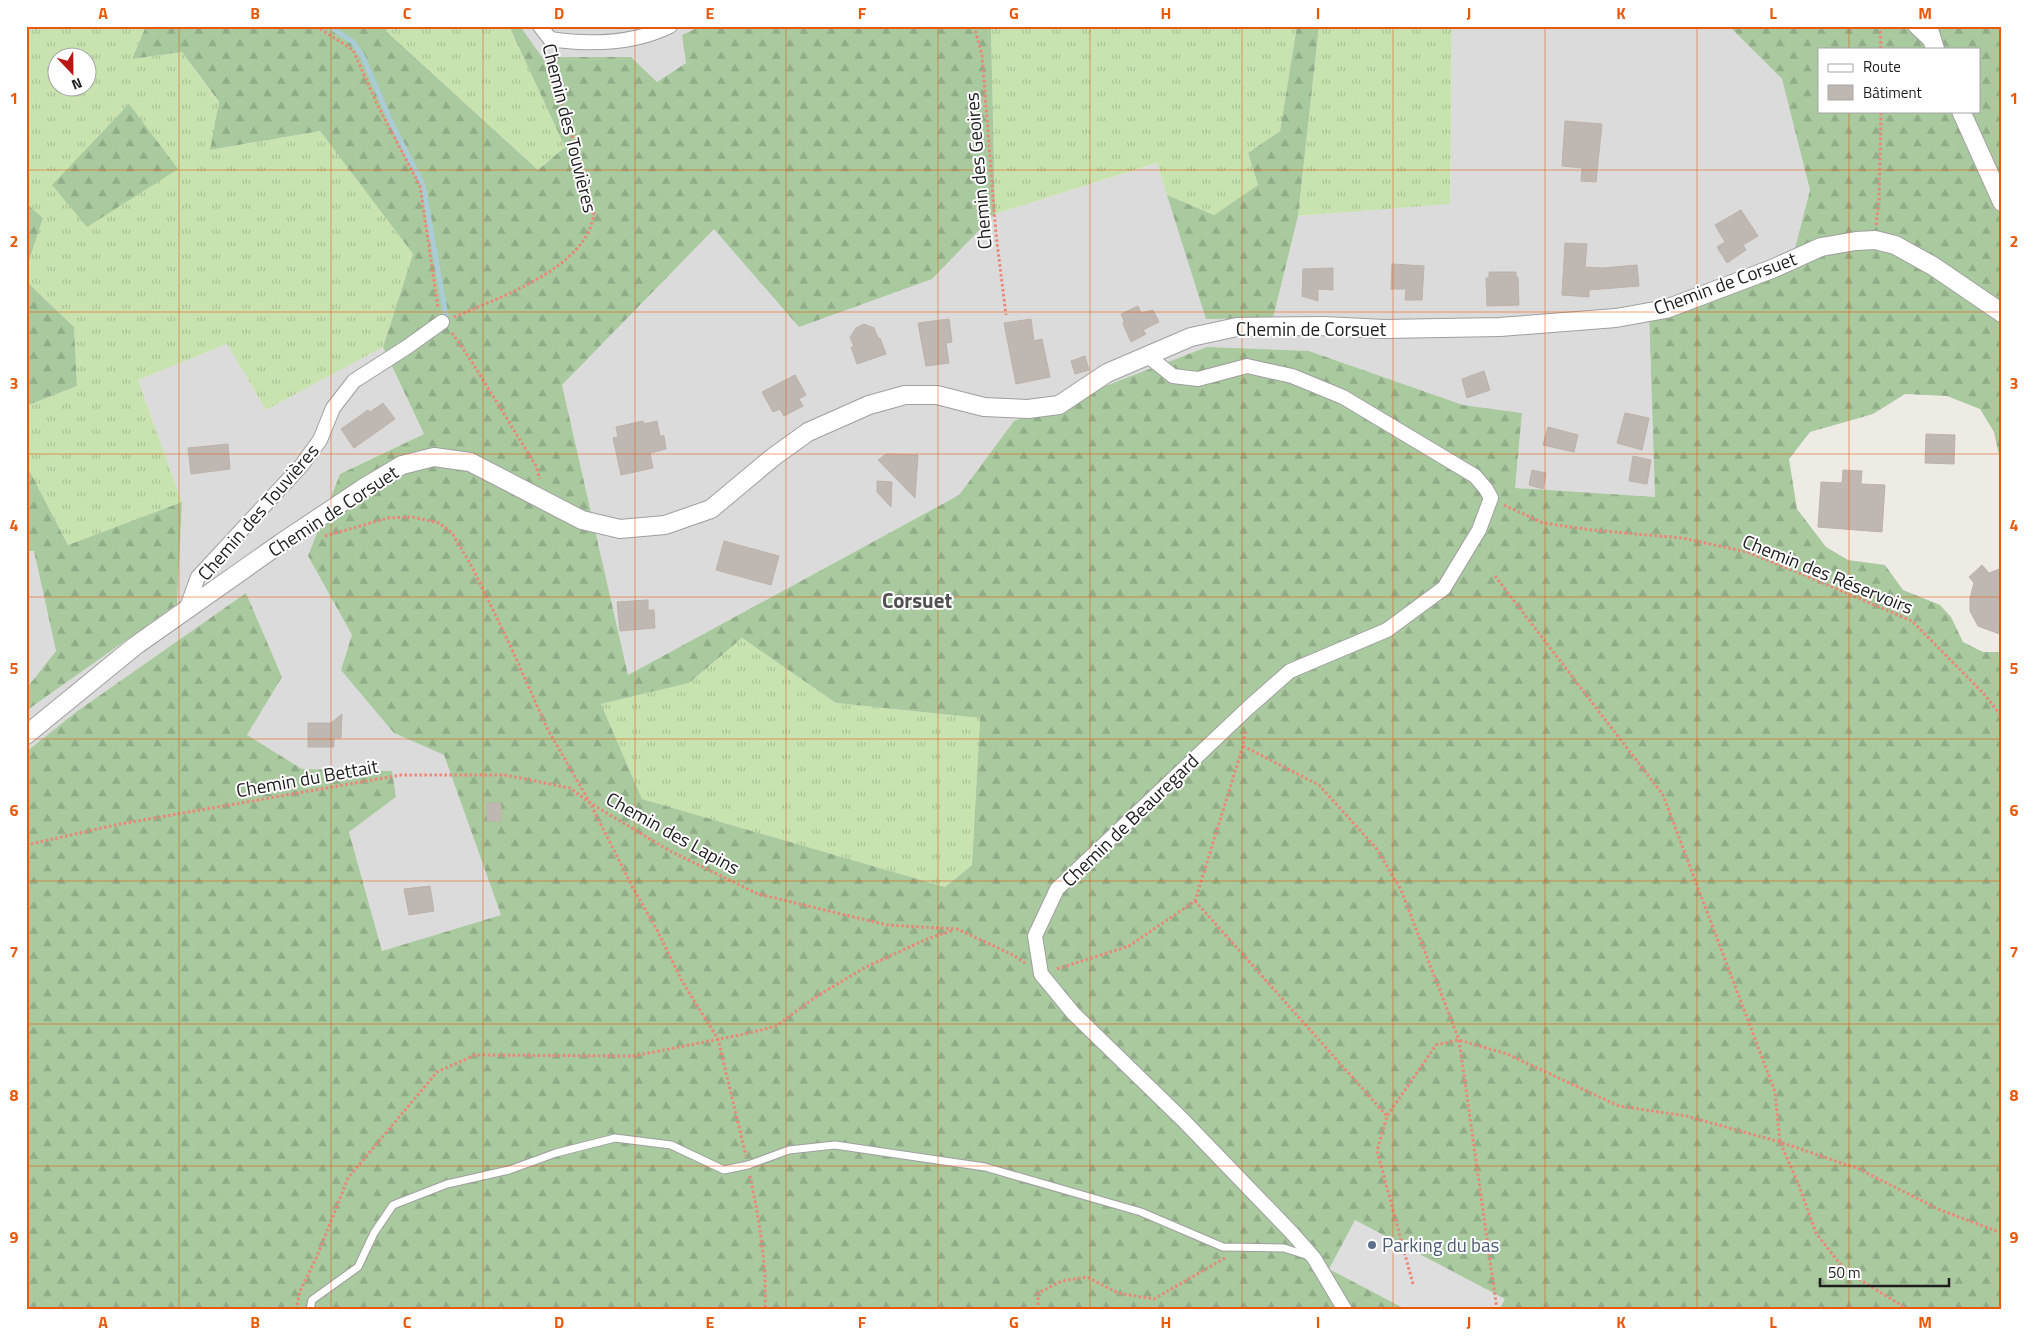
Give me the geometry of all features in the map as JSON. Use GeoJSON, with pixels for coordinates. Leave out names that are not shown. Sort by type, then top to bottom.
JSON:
{"type":"FeatureCollection","features":[{"type":"Feature","properties":{"kind":"street","name":"Chemin des Touvières"},"geometry":{"type":"LineString","coordinates":[[540,26],[550,39]]}},
{"type":"Feature","properties":{"kind":"street"},"geometry":{"type":"LineString","coordinates":[[550,39],[572,43],[609,42],[640,37],[670,26]]}},
{"type":"Feature","properties":{"kind":"street"},"geometry":{"type":"LineString","coordinates":[[1915,26],[1934,46]]}},
{"type":"Feature","properties":{"kind":"street"},"geometry":{"type":"LineString","coordinates":[[1928,26],[1934,46]]}},
{"type":"Feature","properties":{"kind":"street"},"geometry":{"type":"LineString","coordinates":[[1961,112],[2002,202]]}},
{"type":"Feature","properties":{"kind":"street","name":"Chemin de Corsuet"},"geometry":{"type":"LineString","coordinates":[[26,735],[135,646],[365,487],[402,465],[434,457],[470,462],[582,520],[620,529],[665,524],[711,509],[772,458],[808,432],[869,405],[905,395],[937,395],[984,407],[1028,409],[1059,405],[1107,373],[1191,338],[1237,327],[1324,326],[1384,330],[1490,327],[1616,318],[1666,309],[1821,247],[1875,240],[1895,245],[1933,266],[2002,313]]}},
{"type":"Feature","properties":{"kind":"street","name":"Chemin des Touvières"},"geometry":{"type":"LineString","coordinates":[[186,610],[198,577],[301,466],[320,440],[333,408],[354,381],[442,322]]}},
{"type":"Feature","properties":{"kind":"street"},"geometry":{"type":"LineString","coordinates":[[1148,356],[1173,376],[1198,379],[1247,366],[1292,376],[1335,394],[1475,476],[1486,489],[1490,498]]}},
{"type":"Feature","properties":{"kind":"street","name":"Chemin de Beauregard"},"geometry":{"type":"LineString","coordinates":[[1345,1310],[1314,1258],[1267,1205],[1073,1012],[1041,974],[1034,936],[1057,889],[1248,708],[1290,671],[1387,630],[1444,588],[1479,530],[1490,498]]}},
{"type":"Feature","properties":{"kind":"lane"},"geometry":{"type":"LineString","coordinates":[[310,1310],[312,1300],[358,1267],[374,1233],[393,1205],[447,1184],[509,1170],[556,1153],[615,1138],[671,1145],[724,1170],[748,1165],[789,1150],[834,1145],[985,1167],[1141,1212],[1223,1247],[1284,1248],[1314,1258]]}},
{"type":"Feature","properties":{"kind":"path"},"geometry":{"type":"LineString","coordinates":[[316,26],[353,50],[378,106],[420,186],[436,299],[442,322],[456,337],[536,466],[543,485],[539,499]]}},
{"type":"Feature","properties":{"kind":"path","name":"Chemin des Geoires"},"geometry":{"type":"LineString","coordinates":[[974,26],[982,55],[996,234],[1006,315]]}},
{"type":"Feature","properties":{"kind":"path"},"geometry":{"type":"LineString","coordinates":[[1880,26],[1881,48]]}},
{"type":"Feature","properties":{"kind":"path","name":"Chemin des Touvières"},"geometry":{"type":"LineString","coordinates":[[442,322],[547,275],[576,252],[593,224],[594,212],[552,68],[550,39]]}},
{"type":"Feature","properties":{"kind":"path"},"geometry":{"type":"LineString","coordinates":[[1875,240],[1880,201],[1881,112]]}},
{"type":"Feature","properties":{"kind":"path","name":"Chemin des Réservoirs"},"geometry":{"type":"LineString","coordinates":[[1490,498],[1542,523],[1592,530],[1682,538],[1747,552],[1804,574],[1912,622],[1984,694],[2002,717]]}},
{"type":"Feature","properties":{"kind":"path","name":"Chemin des Lapins"},"geometry":{"type":"LineString","coordinates":[[318,538],[388,518],[412,516],[440,523],[452,533],[471,565],[497,618],[547,728],[590,804],[670,851],[758,894],[887,925],[957,929],[1011,954],[1041,974]]}},
{"type":"Feature","properties":{"kind":"path"},"geometry":{"type":"LineString","coordinates":[[1495,576],[1662,795],[1776,1092],[1780,1142],[1798,1183],[1816,1233],[1840,1264],[1862,1281],[1909,1310]]}},
{"type":"Feature","properties":{"kind":"path"},"geometry":{"type":"LineString","coordinates":[[1041,974],[1129,946],[1195,901],[1243,746],[1248,708]]}},
{"type":"Feature","properties":{"kind":"path"},"geometry":{"type":"LineString","coordinates":[[1243,746],[1319,785],[1376,848],[1401,890],[1459,1040],[1497,1310]]}},
{"type":"Feature","properties":{"kind":"path","name":"Chemin du Bettait"},"geometry":{"type":"LineString","coordinates":[[26,845],[120,824],[401,775],[505,775],[570,788],[590,804]]}},
{"type":"Feature","properties":{"kind":"path"},"geometry":{"type":"LineString","coordinates":[[590,804],[682,981],[718,1039]]}},
{"type":"Feature","properties":{"kind":"path"},"geometry":{"type":"LineString","coordinates":[[1195,901],[1387,1116]]}},
{"type":"Feature","properties":{"kind":"path"},"geometry":{"type":"LineString","coordinates":[[296,1310],[300,1291],[318,1254],[348,1178],[437,1072],[475,1055],[634,1056],[776,1026],[817,996],[866,967],[927,939],[957,929]]}},
{"type":"Feature","properties":{"kind":"path"},"geometry":{"type":"LineString","coordinates":[[1413,1284],[1377,1151],[1387,1116],[1436,1045],[1459,1040],[1507,1054],[1619,1106],[1686,1116],[1780,1142],[1859,1169],[1940,1210],[2002,1233]]}},
{"type":"Feature","properties":{"kind":"path"},"geometry":{"type":"LineString","coordinates":[[1038,1310],[1038,1293],[1062,1281],[1087,1277],[1118,1293],[1154,1299],[1244,1247]]}},
{"type":"Feature","properties":{"kind":"shaded area"},"geometry":{"type":"Polygon","coordinates":[[[520,26],[701,26],[682,35],[686,63],[657,82],[631,57],[542,57],[520,26]]]}},
{"type":"Feature","properties":{"kind":"shaded area"},"geometry":{"type":"Polygon","coordinates":[[[1452,26],[1729,26],[1782,79],[1810,190],[1792,260],[1649,312],[1655,498],[1515,488],[1522,413],[1463,405],[1309,351],[1014,421],[959,495],[628,675],[562,385],[714,228],[932,279],[995,214],[1158,163],[1273,318],[1298,216],[1450,203],[1452,26]]]}},
{"type":"Feature","properties":{"kind":"shaded area"},"geometry":{"type":"Polygon","coordinates":[[[227,344],[266,410],[383,347],[424,434],[340,474],[308,556],[352,635],[394,733],[444,755],[501,915],[382,951],[349,832],[396,797],[392,771],[302,769],[247,735],[282,677],[246,593],[76,712],[26,752],[26,711],[177,604],[182,502],[138,380],[227,344]]]}},
{"type":"Feature","properties":{"kind":"shaded area"},"geometry":{"type":"Polygon","coordinates":[[[26,551],[34,551],[56,651],[26,689],[26,551]]]}},
{"type":"Feature","properties":{"kind":"shaded area","name":"Parking du bas"},"geometry":{"type":"Polygon","coordinates":[[[1355,1220],[1505,1299],[1499,1310],[1407,1310],[1329,1269],[1355,1220]]]}},
{"type":"Feature","properties":{"kind":"green space"},"geometry":{"type":"Polygon","coordinates":[[[26,26],[146,26],[132,59],[182,52],[219,103],[211,150],[320,131],[413,254],[383,347],[266,410],[227,344],[138,380],[182,502],[68,545],[26,464],[26,406],[77,386],[74,327],[26,281],[26,270],[43,218],[26,203],[26,26]]]}},
{"type":"Feature","properties":{"kind":"green space"},"geometry":{"type":"Polygon","coordinates":[[[146,26],[390,26],[386,31],[538,170],[565,147],[509,26],[520,26],[542,57],[631,57],[657,82],[686,63],[682,35],[701,26],[991,26],[995,214],[932,279],[799,327],[714,229],[562,385],[628,675],[959,495],[1014,421],[1207,347],[1309,351],[1463,405],[1522,413],[1515,488],[1655,497],[1649,312],[1792,260],[1810,190],[1782,79],[1729,26],[2002,26],[2002,488],[1999,484],[1999,455],[1994,432],[1980,409],[1947,396],[1905,394],[1873,414],[1810,432],[1789,459],[1797,509],[1826,547],[1848,560],[1885,565],[1903,590],[1940,605],[1951,617],[1963,642],[1983,652],[2002,652],[2002,1310],[26,1310],[26,752],[76,712],[246,593],[282,677],[247,735],[302,769],[392,771],[396,797],[349,832],[382,951],[501,915],[444,755],[394,733],[341,670],[352,635],[308,556],[340,474],[424,434],[383,347],[413,254],[320,131],[210,150],[219,102],[182,52],[132,59],[146,26]],[[742,638],[689,683],[601,704],[642,799],[945,887],[972,865],[980,718],[836,703],[742,638]]]}},
{"type":"Feature","properties":{"kind":"green space"},"geometry":{"type":"Polygon","coordinates":[[[390,26],[509,26],[565,147],[538,170],[386,31],[390,26]]]}},
{"type":"Feature","properties":{"kind":"green space"},"geometry":{"type":"Polygon","coordinates":[[[991,26],[1297,26],[1280,131],[1248,153],[1258,185],[1214,215],[1167,195],[1157,163],[995,214],[991,26]]]}},
{"type":"Feature","properties":{"kind":"green space"},"geometry":{"type":"Polygon","coordinates":[[[1297,26],[1319,26],[1298,216],[1273,318],[1206,319],[1167,195],[1214,215],[1258,185],[1248,153],[1280,131],[1297,26]]]}},
{"type":"Feature","properties":{"kind":"green space"},"geometry":{"type":"Polygon","coordinates":[[[1319,26],[1452,26],[1450,204],[1298,216],[1319,26]]]}},
{"type":"Feature","properties":{"kind":"green space"},"geometry":{"type":"Polygon","coordinates":[[[129,104],[178,169],[87,227],[52,185],[129,104]]]}},
{"type":"Feature","properties":{"kind":"green space"},"geometry":{"type":"Polygon","coordinates":[[[26,203],[43,218],[26,270],[26,203]]]}},
{"type":"Feature","properties":{"kind":"green space"},"geometry":{"type":"Polygon","coordinates":[[[26,281],[74,327],[77,386],[26,406],[26,281]]]}},
{"type":"Feature","properties":{"kind":"green space"},"geometry":{"type":"Polygon","coordinates":[[[26,464],[68,545],[182,502],[177,604],[26,711],[26,689],[56,651],[34,551],[26,551],[26,464]]]}},
{"type":"Feature","properties":{"kind":"green space"},"geometry":{"type":"Polygon","coordinates":[[[742,638],[836,703],[980,718],[972,865],[945,887],[642,799],[601,704],[689,683],[742,638]]]}},
{"type":"Feature","properties":{"kind":"building"},"geometry":{"type":"Polygon","coordinates":[[[1565,121],[1602,124],[1596,182],[1581,181],[1582,168],[1562,166],[1565,121]]]}},
{"type":"Feature","properties":{"kind":"building"},"geometry":{"type":"Polygon","coordinates":[[[1741,210],[1758,236],[1743,245],[1746,250],[1727,263],[1717,247],[1725,242],[1715,225],[1741,210]]]}},
{"type":"Feature","properties":{"kind":"building"},"geometry":{"type":"Polygon","coordinates":[[[1565,243],[1587,244],[1585,267],[1603,268],[1637,265],[1639,286],[1589,290],[1589,297],[1562,295],[1565,243]]]}},
{"type":"Feature","properties":{"kind":"building"},"geometry":{"type":"Polygon","coordinates":[[[1392,264],[1424,266],[1422,300],[1405,300],[1406,289],[1391,289],[1392,264]]]}},
{"type":"Feature","properties":{"kind":"building"},"geometry":{"type":"Polygon","coordinates":[[[1333,268],[1333,290],[1318,289],[1318,301],[1302,296],[1303,269],[1333,268]]]}},
{"type":"Feature","properties":{"kind":"building"},"geometry":{"type":"Polygon","coordinates":[[[1489,272],[1516,272],[1516,277],[1518,277],[1519,305],[1487,306],[1486,278],[1489,278],[1489,272]]]}},
{"type":"Feature","properties":{"kind":"building"},"geometry":{"type":"Polygon","coordinates":[[[1138,306],[1141,313],[1153,310],[1159,322],[1143,330],[1146,334],[1131,342],[1121,314],[1138,306]]]}},
{"type":"Feature","properties":{"kind":"building"},"geometry":{"type":"Polygon","coordinates":[[[949,319],[952,342],[946,343],[949,363],[926,366],[918,323],[949,319]]]}},
{"type":"Feature","properties":{"kind":"building"},"geometry":{"type":"Polygon","coordinates":[[[1031,319],[1034,341],[1042,339],[1050,377],[1016,384],[1004,323],[1031,319]]]}},
{"type":"Feature","properties":{"kind":"building"},"geometry":{"type":"Polygon","coordinates":[[[864,324],[874,328],[886,354],[857,364],[851,347],[854,347],[850,337],[856,328],[864,324]]]}},
{"type":"Feature","properties":{"kind":"building"},"geometry":{"type":"Polygon","coordinates":[[[1085,356],[1089,370],[1075,374],[1071,361],[1085,356]]]}},
{"type":"Feature","properties":{"kind":"building"},"geometry":{"type":"Polygon","coordinates":[[[1484,371],[1490,390],[1467,398],[1462,379],[1484,371]]]}},
{"type":"Feature","properties":{"kind":"building"},"geometry":{"type":"Polygon","coordinates":[[[795,375],[806,395],[799,399],[803,406],[784,416],[780,409],[773,412],[762,392],[795,375]]]}},
{"type":"Feature","properties":{"kind":"building"},"geometry":{"type":"Polygon","coordinates":[[[383,403],[395,419],[354,448],[341,429],[368,410],[370,412],[383,403]]]}},
{"type":"Feature","properties":{"kind":"building"},"geometry":{"type":"Polygon","coordinates":[[[1625,413],[1649,418],[1642,450],[1617,443],[1625,413]]]}},
{"type":"Feature","properties":{"kind":"building"},"geometry":{"type":"Polygon","coordinates":[[[643,421],[644,424],[657,421],[660,436],[664,436],[666,449],[650,453],[653,468],[621,475],[613,438],[618,437],[616,427],[643,421]]]}},
{"type":"Feature","properties":{"kind":"building"},"geometry":{"type":"Polygon","coordinates":[[[1548,427],[1578,435],[1574,452],[1543,445],[1548,427]]]}},
{"type":"Feature","properties":{"kind":"building"},"geometry":{"type":"Polygon","coordinates":[[[1926,434],[1955,435],[1954,464],[1925,463],[1926,434]]]}},
{"type":"Feature","properties":{"kind":"building"},"geometry":{"type":"Polygon","coordinates":[[[228,444],[230,469],[191,474],[188,448],[228,444]]]}},
{"type":"Feature","properties":{"kind":"building"},"geometry":{"type":"Polygon","coordinates":[[[886,454],[918,455],[915,498],[878,460],[886,454]]]}},
{"type":"Feature","properties":{"kind":"building"},"geometry":{"type":"Polygon","coordinates":[[[1633,456],[1651,460],[1647,484],[1629,481],[1633,456]]]}},
{"type":"Feature","properties":{"kind":"building"},"geometry":{"type":"Polygon","coordinates":[[[1532,470],[1546,473],[1543,489],[1529,485],[1532,470]]]}},
{"type":"Feature","properties":{"kind":"building"},"geometry":{"type":"Polygon","coordinates":[[[1843,470],[1862,471],[1861,484],[1885,485],[1882,532],[1818,527],[1821,482],[1842,483],[1843,470]]]}},
{"type":"Feature","properties":{"kind":"building"},"geometry":{"type":"Polygon","coordinates":[[[877,481],[892,482],[891,507],[877,492],[877,481]]]}},
{"type":"Feature","properties":{"kind":"building"},"geometry":{"type":"Polygon","coordinates":[[[724,541],[779,556],[771,585],[716,570],[724,541]]]}},
{"type":"Feature","properties":{"kind":"building"},"geometry":{"type":"Polygon","coordinates":[[[1982,565],[1989,573],[2002,568],[2002,635],[1978,626],[1970,611],[1970,598],[1974,583],[1969,577],[1982,565]]]}},
{"type":"Feature","properties":{"kind":"building"},"geometry":{"type":"Polygon","coordinates":[[[648,600],[648,610],[654,610],[655,628],[620,631],[617,602],[648,600]]]}},
{"type":"Feature","properties":{"kind":"building"},"geometry":{"type":"Polygon","coordinates":[[[342,714],[341,738],[334,738],[334,747],[308,747],[308,723],[331,723],[342,714]]]}},
{"type":"Feature","properties":{"kind":"building"},"geometry":{"type":"Polygon","coordinates":[[[487,803],[501,803],[501,821],[487,821],[487,803]]]}},
{"type":"Feature","properties":{"kind":"building"},"geometry":{"type":"Polygon","coordinates":[[[430,886],[434,911],[409,915],[404,889],[430,886]]]}},
{"type":"Feature","properties":{"kind":"waterway"},"geometry":{"type":"LineString","coordinates":[[329,26],[353,42],[363,57],[391,122],[423,185],[446,316]]}},
{"type":"Feature","properties":{"kind":"place","name":"Parking du bas"},"geometry":{"type":"Point","coordinates":[1372,1245]}},
{"type":"Feature","properties":{"kind":"district","name":"Corsuet"},"geometry":{"type":"Point","coordinates":[917,601]}}]}
